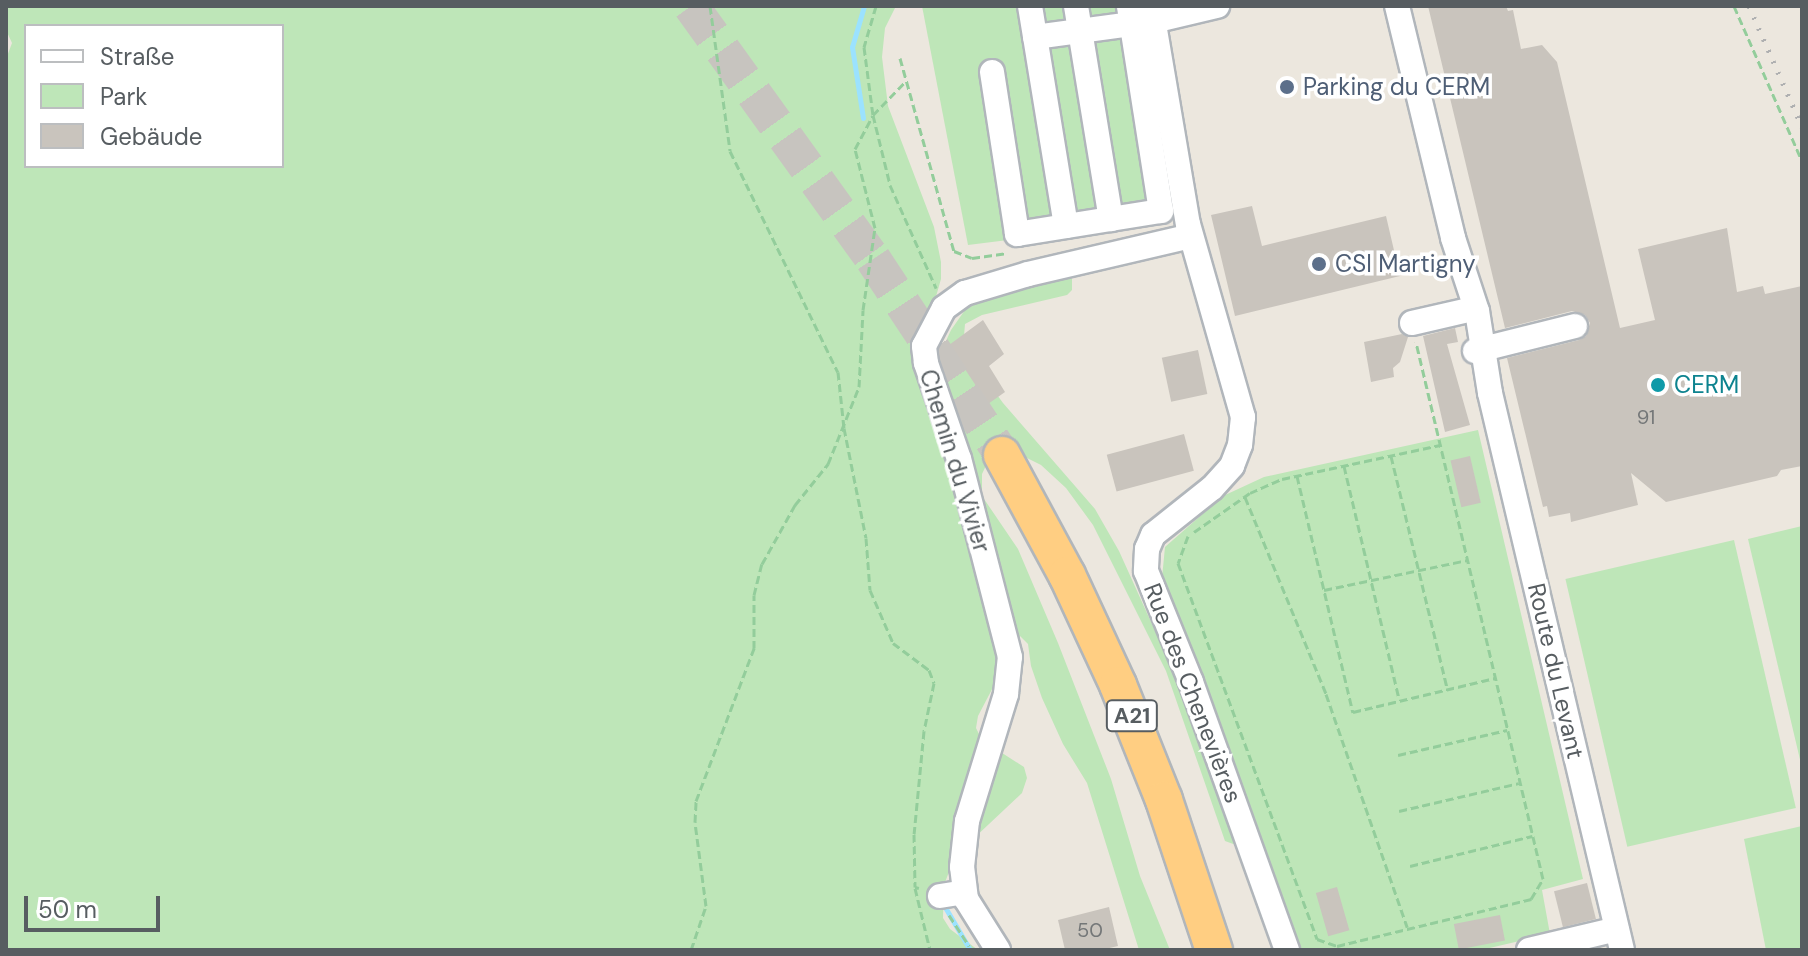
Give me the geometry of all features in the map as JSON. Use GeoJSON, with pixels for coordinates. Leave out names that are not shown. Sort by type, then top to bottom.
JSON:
{"type":"FeatureCollection","features":[{"type":"Feature","properties":{"kind":"highway","name":"A21"},"geometry":{"type":"LineString","coordinates":[[1002,455],[1096,635],[1142,742],[1214,950]]}},
{"type":"Feature","properties":{"kind":"highway"},"geometry":{"type":"LineString","coordinates":[[1186,862],[1200,950]]}},
{"type":"Feature","properties":{"kind":"highway"},"geometry":{"type":"LineString","coordinates":[[1186,862],[1224,950]]}},
{"type":"Feature","properties":{"kind":"street"},"geometry":{"type":"LineString","coordinates":[[1030,6],[1066,226]]}},
{"type":"Feature","properties":{"kind":"street"},"geometry":{"type":"LineString","coordinates":[[1076,6],[1111,219]]}},
{"type":"Feature","properties":{"kind":"street"},"geometry":{"type":"LineString","coordinates":[[1035,37],[1080,32],[1141,14],[1217,6]]}},
{"type":"Feature","properties":{"kind":"street","name":"Route du Levant"},"geometry":{"type":"LineString","coordinates":[[1397,6],[1453,238],[1477,311],[1479,350]]}},
{"type":"Feature","properties":{"kind":"street"},"geometry":{"type":"LineString","coordinates":[[992,72],[1017,234],[1161,211],[1141,14]]}},
{"type":"Feature","properties":{"kind":"street"},"geometry":{"type":"LineString","coordinates":[[944,308],[965,293],[1012,278],[1191,236],[1141,14]]}},
{"type":"Feature","properties":{"kind":"street","name":"Rue des Chenevières"},"geometry":{"type":"LineString","coordinates":[[1191,236],[1241,401],[1242,432],[1236,455],[1222,478],[1153,535],[1147,549],[1146,571],[1196,696],[1287,950]]}},
{"type":"Feature","properties":{"kind":"street","name":"Route du Levant"},"geometry":{"type":"LineString","coordinates":[[1453,238],[1464,311],[1479,350],[1490,393],[1619,940]]}},
{"type":"Feature","properties":{"kind":"street","name":"Chemin du Vivier"},"geometry":{"type":"LineString","coordinates":[[944,308],[928,334],[924,355],[959,459],[1010,666],[999,718],[967,821],[962,867],[964,892],[998,950]]}},
{"type":"Feature","properties":{"kind":"street"},"geometry":{"type":"LineString","coordinates":[[1412,323],[1464,311]]}},
{"type":"Feature","properties":{"kind":"street"},"geometry":{"type":"LineString","coordinates":[[1479,350],[1575,326]]}},
{"type":"Feature","properties":{"kind":"street"},"geometry":{"type":"LineString","coordinates":[[940,896],[964,892]]}},
{"type":"Feature","properties":{"kind":"street"},"geometry":{"type":"LineString","coordinates":[[1529,950],[1619,940]]}},
{"type":"Feature","properties":{"kind":"path"},"geometry":{"type":"LineString","coordinates":[[710,6],[730,151],[838,372],[844,428],[866,538],[870,590],[893,643],[929,670],[934,683],[924,731],[914,834],[915,887],[930,950]]}},
{"type":"Feature","properties":{"kind":"path"},"geometry":{"type":"LineString","coordinates":[[876,6],[864,47],[873,115],[890,185],[944,308]]}},
{"type":"Feature","properties":{"kind":"path"},"geometry":{"type":"LineString","coordinates":[[1734,6],[1802,161]]}},
{"type":"Feature","properties":{"kind":"path"},"geometry":{"type":"LineString","coordinates":[[900,58],[918,113]]}},
{"type":"Feature","properties":{"kind":"path"},"geometry":{"type":"LineString","coordinates":[[691,950],[706,906],[695,822],[696,801],[754,648],[754,595],[762,564],[795,505],[828,464],[859,387],[863,310],[875,228],[855,149],[873,115],[906,81]]}},
{"type":"Feature","properties":{"kind":"path"},"geometry":{"type":"LineString","coordinates":[[1412,323],[1441,445],[1519,783],[1543,879],[1531,899],[1337,946],[1317,939],[1178,563],[1188,536],[1245,497],[1297,476],[1441,445]]}},
{"type":"Feature","properties":{"kind":"path"},"geometry":{"type":"LineString","coordinates":[[1391,456],[1447,688]]}},
{"type":"Feature","properties":{"kind":"path"},"geometry":{"type":"LineString","coordinates":[[1344,466],[1399,699]]}},
{"type":"Feature","properties":{"kind":"path"},"geometry":{"type":"LineString","coordinates":[[1297,476],[1353,712],[1495,678]]}},
{"type":"Feature","properties":{"kind":"path"},"geometry":{"type":"LineString","coordinates":[[1245,497],[1326,694],[1407,927]]}},
{"type":"Feature","properties":{"kind":"path"},"geometry":{"type":"LineString","coordinates":[[1324,590],[1467,560]]}},
{"type":"Feature","properties":{"kind":"path"},"geometry":{"type":"LineString","coordinates":[[1398,755],[1507,730]]}},
{"type":"Feature","properties":{"kind":"path"},"geometry":{"type":"LineString","coordinates":[[1399,811],[1519,783]]}},
{"type":"Feature","properties":{"kind":"path"},"geometry":{"type":"LineString","coordinates":[[1410,866],[1532,836]]}},
{"type":"Feature","properties":{"kind":"path"},"geometry":{"type":"LineString","coordinates":[[915,887],[940,896]]}},
{"type":"Feature","properties":{"kind":"green space"},"geometry":{"type":"Polygon","coordinates":[[[6,6],[896,6],[885,28],[882,57],[888,106],[934,227],[941,262],[941,279],[931,314],[934,367],[951,330],[972,300],[1067,273],[1072,279],[1072,290],[1067,295],[982,315],[965,324],[963,348],[1003,403],[1095,509],[1119,551],[1193,715],[1239,839],[1236,845],[1225,841],[1166,671],[1093,525],[1066,488],[1041,465],[1007,448],[991,455],[982,474],[982,496],[1018,549],[1058,643],[1111,779],[1140,876],[1170,950],[1139,950],[1087,783],[1063,744],[1042,698],[1031,666],[1028,644],[1020,636],[978,716],[976,728],[982,740],[1024,767],[1027,778],[1022,793],[955,856],[944,885],[943,918],[950,929],[978,950],[6,950],[6,59],[12,43],[6,30],[6,6]]]}},
{"type":"Feature","properties":{"kind":"green space"},"geometry":{"type":"Polygon","coordinates":[[[922,6],[1143,6],[1177,219],[968,245],[922,6]]]}},
{"type":"Feature","properties":{"kind":"green space"},"geometry":{"type":"Polygon","coordinates":[[[1478,430],[1583,879],[1542,890],[1550,934],[1481,950],[1296,950],[1162,578],[1165,547],[1223,496],[1264,477],[1478,430]]]}},
{"type":"Feature","properties":{"kind":"green space"},"geometry":{"type":"Polygon","coordinates":[[[1802,526],[1802,768],[1748,539],[1802,526]]]}},
{"type":"Feature","properties":{"kind":"green space"},"geometry":{"type":"Polygon","coordinates":[[[1734,540],[1796,808],[1627,847],[1565,579],[1734,540]]]}},
{"type":"Feature","properties":{"kind":"green space"},"geometry":{"type":"Polygon","coordinates":[[[1802,826],[1802,950],[1766,950],[1744,839],[1802,826]]]}},
{"type":"Feature","properties":{"kind":"building","name":"CERM"},"geometry":{"type":"Polygon","coordinates":[[[1428,6],[1506,6],[1508,11],[1513,10],[1521,49],[1542,45],[1557,62],[1620,328],[1655,320],[1638,249],[1727,228],[1737,292],[1763,286],[1765,294],[1802,286],[1802,466],[1781,470],[1777,476],[1666,502],[1631,473],[1638,505],[1571,522],[1570,513],[1549,517],[1547,506],[1543,507],[1507,358],[1579,340],[1586,336],[1590,323],[1585,315],[1572,311],[1505,328],[1428,6]]]}},
{"type":"Feature","properties":{"kind":"building","name":"CSI Martigny"},"geometry":{"type":"Polygon","coordinates":[[[1252,206],[1262,246],[1386,216],[1400,276],[1235,316],[1211,215],[1252,206]]]}},
{"type":"Feature","properties":{"kind":"building"},"geometry":{"type":"Polygon","coordinates":[[[983,320],[1004,354],[989,366],[1005,392],[988,404],[949,345],[983,320]]]}},
{"type":"Feature","properties":{"kind":"building"},"geometry":{"type":"Polygon","coordinates":[[[1455,328],[1458,342],[1447,344],[1470,425],[1445,432],[1423,336],[1455,328]]]}},
{"type":"Feature","properties":{"kind":"building"},"geometry":{"type":"Polygon","coordinates":[[[1402,334],[1408,337],[1400,362],[1393,368],[1394,377],[1371,382],[1364,342],[1402,334]]]}},
{"type":"Feature","properties":{"kind":"building"},"geometry":{"type":"Polygon","coordinates":[[[1198,350],[1207,394],[1171,402],[1162,358],[1198,350]]]}},
{"type":"Feature","properties":{"kind":"building"},"geometry":{"type":"Polygon","coordinates":[[[1184,434],[1194,471],[1117,491],[1107,455],[1184,434]]]}},
{"type":"Feature","properties":{"kind":"building"},"geometry":{"type":"Polygon","coordinates":[[[1470,456],[1481,503],[1461,507],[1451,460],[1470,456]]]}},
{"type":"Feature","properties":{"kind":"building"},"geometry":{"type":"Polygon","coordinates":[[[1587,883],[1596,919],[1563,927],[1554,891],[1587,883]]]}},
{"type":"Feature","properties":{"kind":"building"},"geometry":{"type":"Polygon","coordinates":[[[1337,887],[1349,930],[1328,936],[1316,893],[1337,887]]]}},
{"type":"Feature","properties":{"kind":"building"},"geometry":{"type":"Polygon","coordinates":[[[1109,907],[1118,946],[1101,950],[1065,950],[1058,920],[1109,907]]]}},
{"type":"Feature","properties":{"kind":"building"},"geometry":{"type":"Polygon","coordinates":[[[1500,915],[1505,941],[1459,949],[1454,924],[1500,915]]]}},
{"type":"Feature","properties":{"kind":"waterway"},"geometry":{"type":"LineString","coordinates":[[863,118],[852,47],[864,6]]}},
{"type":"Feature","properties":{"kind":"waterway"},"geometry":{"type":"LineString","coordinates":[[942,902],[970,950]]}},
{"type":"Feature","properties":{"kind":"tunnel"},"geometry":{"type":"LineString","coordinates":[[691,6],[873,259],[1002,455]]}},
{"type":"Feature","properties":{"kind":"railway"},"geometry":{"type":"LineString","coordinates":[[1749,6],[1802,127]]}},
{"type":"Feature","properties":{"kind":"place","name":"Parking du CERM"},"geometry":{"type":"Point","coordinates":[1287,87]}},
{"type":"Feature","properties":{"kind":"place","name":"CSI Martigny"},"geometry":{"type":"Point","coordinates":[1319,264]}},
{"type":"Feature","properties":{"kind":"place","name":"CERM"},"geometry":{"type":"Point","coordinates":[1658,385]}}]}
